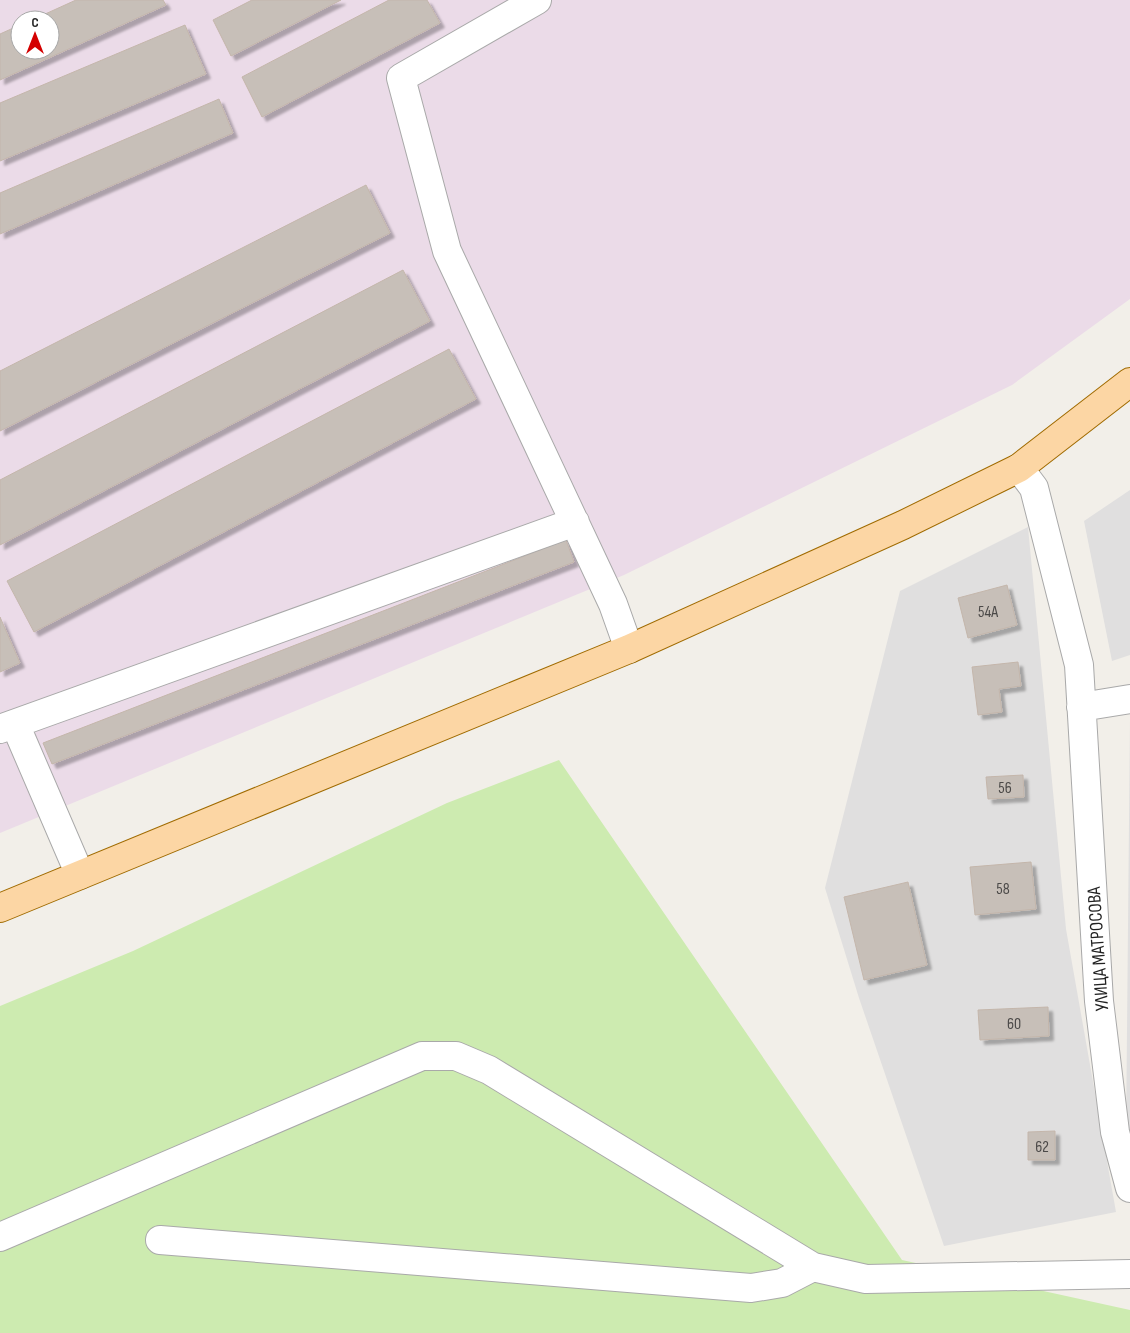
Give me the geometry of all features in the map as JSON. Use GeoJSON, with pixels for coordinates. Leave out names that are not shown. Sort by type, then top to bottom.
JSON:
{"type":"FeatureCollection","features":[{"type":"Feature","properties":{"kind":"main road"},"geometry":{"type":"LineString","coordinates":[[0,908],[629,649],[903,525],[1019,468],[1130,382]]}},
{"type":"Feature","properties":{"kind":"street"},"geometry":{"type":"LineString","coordinates":[[537,0],[401,78],[447,251],[613,604],[629,649]]}},
{"type":"Feature","properties":{"kind":"street","name":"УЛИЦА МАТРОСОВА"},"geometry":{"type":"LineString","coordinates":[[1019,468],[1034,488],[1078,665],[1099,1001],[1115,1132],[1130,1188]]}},
{"type":"Feature","properties":{"kind":"street"},"geometry":{"type":"LineString","coordinates":[[80,875],[8,726],[575,522]]}},
{"type":"Feature","properties":{"kind":"street"},"geometry":{"type":"LineString","coordinates":[[1081,708],[1130,699]]}},
{"type":"Feature","properties":{"kind":"street"},"geometry":{"type":"LineString","coordinates":[[0,1237],[422,1056],[456,1056],[489,1070],[813,1267],[866,1279],[1130,1274]]}},
{"type":"Feature","properties":{"kind":"street"},"geometry":{"type":"LineString","coordinates":[[160,1240],[751,1288],[782,1283],[813,1267]]}},
{"type":"Feature","properties":{"kind":"shaded area"},"geometry":{"type":"Polygon","coordinates":[[[0,0],[1130,0],[1130,299],[1012,385],[624,575],[0,833],[0,0]]]}},
{"type":"Feature","properties":{"kind":"shaded area"},"geometry":{"type":"Polygon","coordinates":[[[1130,490],[1130,655],[1112,661],[1084,521],[1130,490]]]}},
{"type":"Feature","properties":{"kind":"shaded area"},"geometry":{"type":"Polygon","coordinates":[[[1028,527],[1066,929],[1116,1212],[944,1246],[859,998],[825,888],[900,591],[1028,527]]]}},
{"type":"Feature","properties":{"kind":"shaded area"},"geometry":{"type":"Polygon","coordinates":[[[1130,719],[1130,1148],[1126,1134],[1130,719]]]}},
{"type":"Feature","properties":{"kind":"green space"},"geometry":{"type":"Polygon","coordinates":[[[559,760],[902,1260],[1130,1310],[1130,1333],[0,1333],[0,1006],[133,951],[447,803],[559,760]]]}},
{"type":"Feature","properties":{"kind":"building"},"geometry":{"type":"Polygon","coordinates":[[[76,0],[163,0],[166,5],[60,53],[60,10],[54,10],[76,0]]]}},
{"type":"Feature","properties":{"kind":"building"},"geometry":{"type":"Polygon","coordinates":[[[252,0],[341,0],[231,56],[213,20],[252,0]]]}},
{"type":"Feature","properties":{"kind":"building"},"geometry":{"type":"Polygon","coordinates":[[[389,0],[427,0],[440,23],[262,117],[242,77],[389,0]]]}},
{"type":"Feature","properties":{"kind":"building"},"geometry":{"type":"Polygon","coordinates":[[[185,25],[206,74],[0,161],[0,103],[185,25]]]}},
{"type":"Feature","properties":{"kind":"building"},"geometry":{"type":"Polygon","coordinates":[[[10,30],[10,60],[44,60],[0,80],[0,34],[10,30]]]}},
{"type":"Feature","properties":{"kind":"building"},"geometry":{"type":"Polygon","coordinates":[[[219,99],[233,133],[0,234],[0,193],[219,99]]]}},
{"type":"Feature","properties":{"kind":"building"},"geometry":{"type":"Polygon","coordinates":[[[366,185],[390,233],[0,431],[0,371],[366,185]]]}},
{"type":"Feature","properties":{"kind":"building"},"geometry":{"type":"Polygon","coordinates":[[[403,270],[430,321],[0,545],[0,480],[403,270]]]}},
{"type":"Feature","properties":{"kind":"building"},"geometry":{"type":"Polygon","coordinates":[[[449,349],[476,399],[34,632],[7,581],[449,349]]]}},
{"type":"Feature","properties":{"kind":"building"},"geometry":{"type":"Polygon","coordinates":[[[566,540],[574,562],[52,764],[43,743],[566,540]]]}},
{"type":"Feature","properties":{"kind":"building"},"geometry":{"type":"Polygon","coordinates":[[[1007,585],[1017,625],[968,638],[958,598],[1007,585]]]}},
{"type":"Feature","properties":{"kind":"building"},"geometry":{"type":"Polygon","coordinates":[[[0,617],[20,663],[0,672],[0,617]]]}},
{"type":"Feature","properties":{"kind":"building"},"geometry":{"type":"Polygon","coordinates":[[[1018,662],[1021,686],[999,689],[1002,712],[978,715],[972,667],[1018,662]]]}},
{"type":"Feature","properties":{"kind":"building"},"geometry":{"type":"Polygon","coordinates":[[[1023,775],[1024,797],[988,799],[986,777],[1023,775]]]}},
{"type":"Feature","properties":{"kind":"building"},"geometry":{"type":"Polygon","coordinates":[[[1031,862],[1036,909],[975,915],[970,867],[1031,862]]]}},
{"type":"Feature","properties":{"kind":"building"},"geometry":{"type":"Polygon","coordinates":[[[908,882],[927,965],[864,980],[844,897],[908,882]]]}},
{"type":"Feature","properties":{"kind":"building"},"geometry":{"type":"Polygon","coordinates":[[[1048,1007],[1049,1036],[980,1040],[978,1010],[1048,1007]]]}},
{"type":"Feature","properties":{"kind":"building"},"geometry":{"type":"Polygon","coordinates":[[[1055,1131],[1055,1160],[1028,1160],[1028,1132],[1055,1131]]]}}]}
